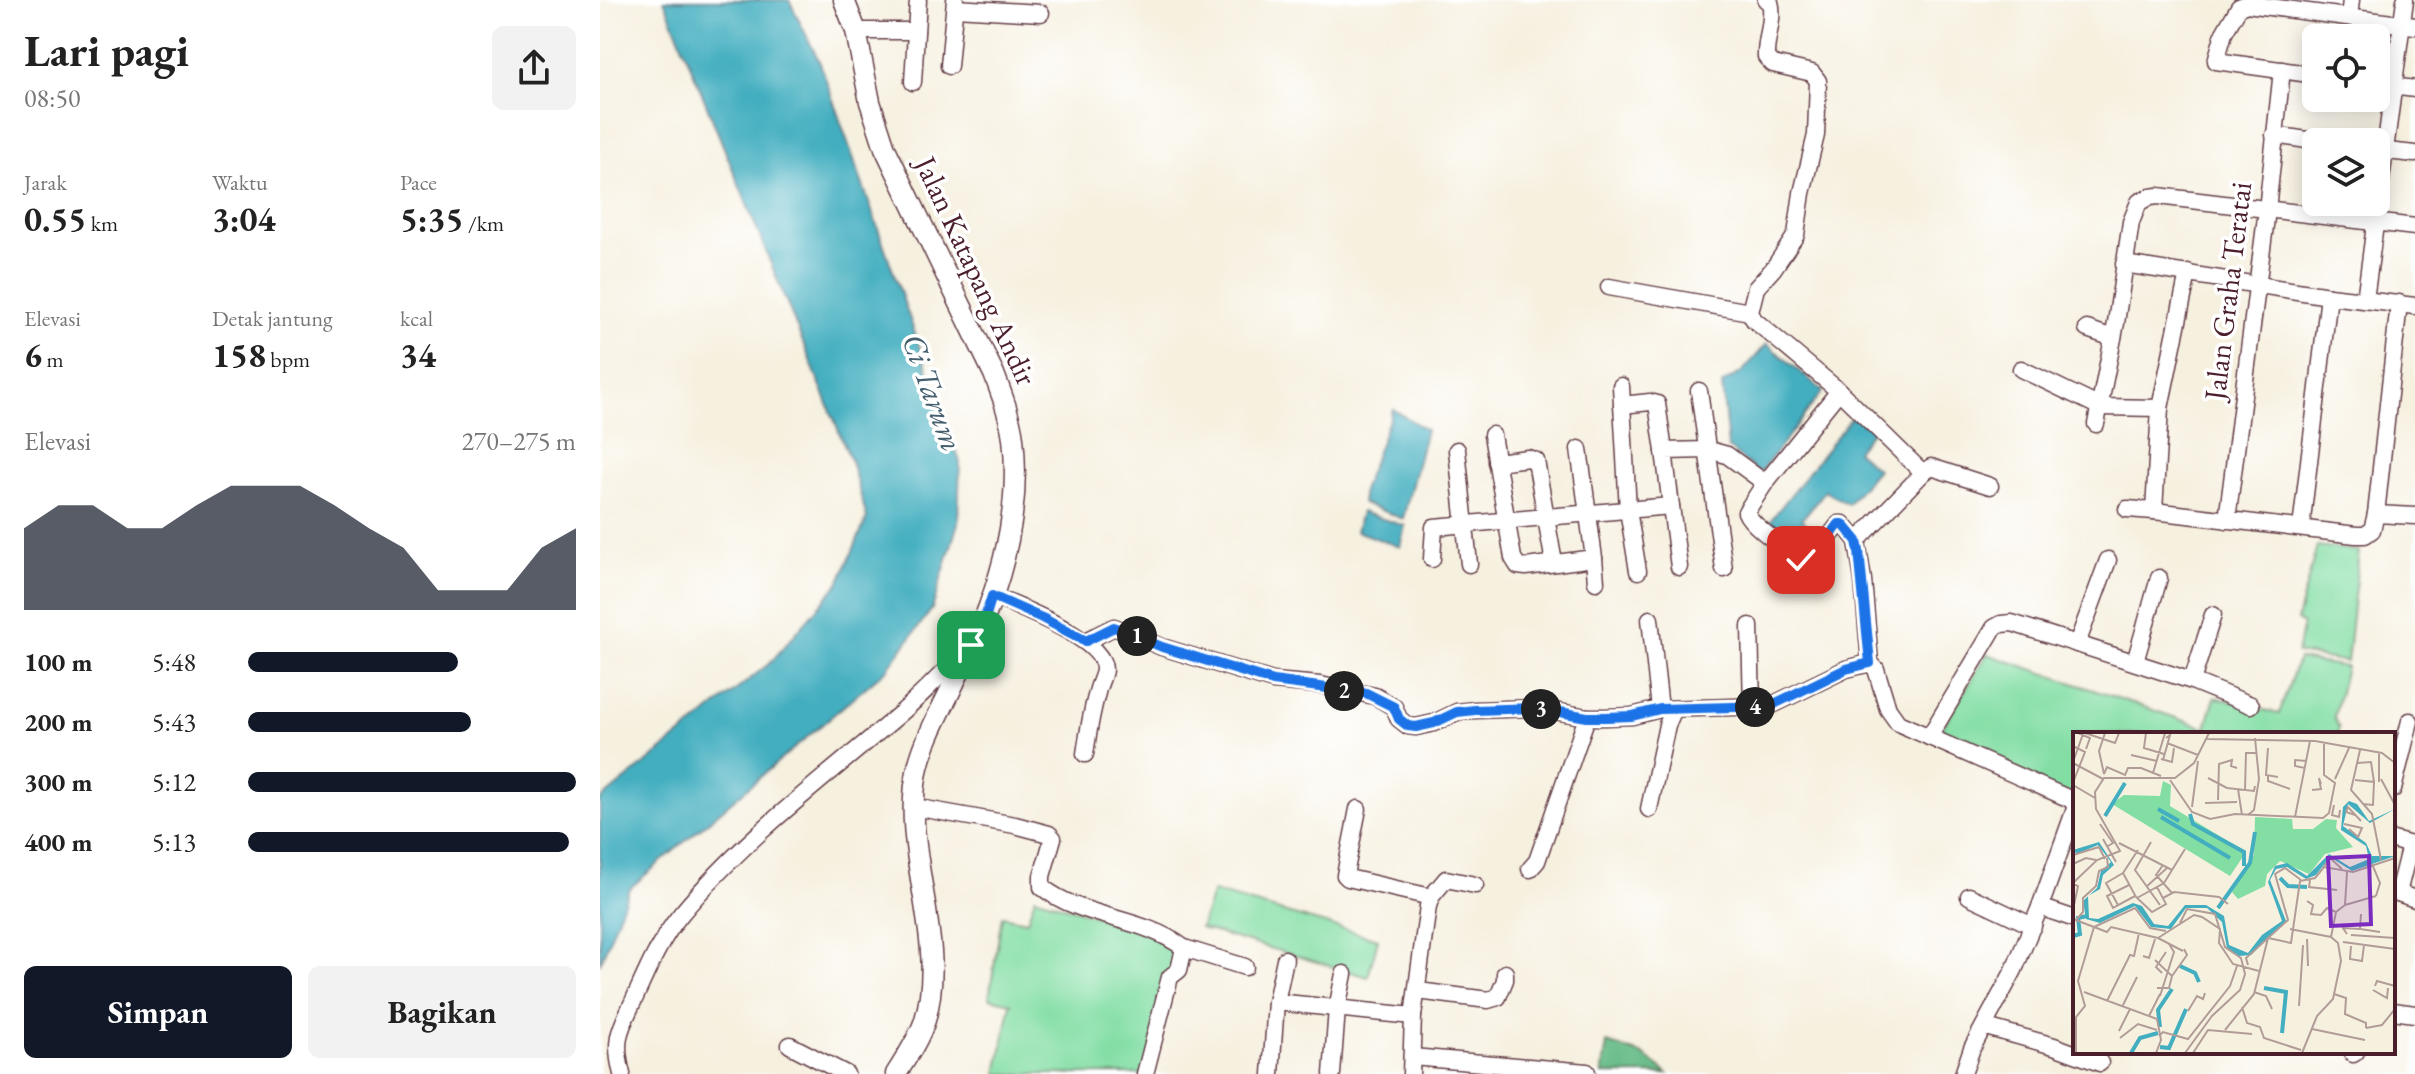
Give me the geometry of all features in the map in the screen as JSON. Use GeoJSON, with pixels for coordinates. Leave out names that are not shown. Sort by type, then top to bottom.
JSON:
{"type":"FeatureCollection","features":[{"type":"Feature","properties":{"kind":"street","name":"Jalan Katapang Andir"},"geometry":{"type":"LineString","coordinates":[[844,0],[856,31],[870,102],[885,148],[994,374],[1013,436],[1014,494],[1001,572],[984,621],[918,765],[914,807],[916,844],[929,937],[931,993],[924,1023],[896,1074]]}},
{"type":"Feature","properties":{"kind":"street"},"geometry":{"type":"LineString","coordinates":[[913,82],[918,0]]}},
{"type":"Feature","properties":{"kind":"street"},"geometry":{"type":"LineString","coordinates":[[1766,0],[1770,2],[1772,13],[1766,57],[1773,64],[1797,67],[1812,73],[1818,81],[1816,135],[1796,235],[1756,288],[1750,312],[1754,320],[1839,391],[1923,473]]}},
{"type":"Feature","properties":{"kind":"street"},"geometry":{"type":"LineString","coordinates":[[2384,128],[2408,25],[2405,0]]}},
{"type":"Feature","properties":{"kind":"street"},"geometry":{"type":"LineString","coordinates":[[949,66],[955,4],[1041,13]]}},
{"type":"Feature","properties":{"kind":"street"},"geometry":{"type":"LineString","coordinates":[[2302,73],[2216,61],[2224,33],[2239,7],[2247,4],[2350,8],[2408,25]]}},
{"type":"Feature","properties":{"kind":"street"},"geometry":{"type":"LineString","coordinates":[[856,31],[916,31]]}},
{"type":"Feature","properties":{"kind":"street","name":"Jalan Graha Teratai"},"geometry":{"type":"LineString","coordinates":[[2227,520],[2282,70]]}},
{"type":"Feature","properties":{"kind":"street"},"geometry":{"type":"LineString","coordinates":[[2390,86],[2415,89]]}},
{"type":"Feature","properties":{"kind":"street"},"geometry":{"type":"LineString","coordinates":[[2274,135],[2302,139]]}},
{"type":"Feature","properties":{"kind":"street"},"geometry":{"type":"LineString","coordinates":[[2390,151],[2415,154]]}},
{"type":"Feature","properties":{"kind":"street"},"geometry":{"type":"LineString","coordinates":[[2096,424],[2131,222],[2142,200],[2158,196],[2415,227]]}},
{"type":"Feature","properties":{"kind":"street"},"geometry":{"type":"LineString","coordinates":[[2365,300],[2375,216]]}},
{"type":"Feature","properties":{"kind":"street"},"geometry":{"type":"LineString","coordinates":[[2124,264],[2258,286],[2407,304],[2372,530],[2365,535],[2127,509]]}},
{"type":"Feature","properties":{"kind":"street"},"geometry":{"type":"LineString","coordinates":[[2154,511],[2160,408],[2188,273]]}},
{"type":"Feature","properties":{"kind":"street"},"geometry":{"type":"LineString","coordinates":[[1609,287],[1750,312]]}},
{"type":"Feature","properties":{"kind":"street"},"geometry":{"type":"LineString","coordinates":[[2301,528],[2329,296]]}},
{"type":"Feature","properties":{"kind":"street"},"geometry":{"type":"LineString","coordinates":[[2087,329],[2113,338]]}},
{"type":"Feature","properties":{"kind":"street"},"geometry":{"type":"LineString","coordinates":[[2021,369],[2100,407],[2160,408]]}},
{"type":"Feature","properties":{"kind":"street"},"geometry":{"type":"LineString","coordinates":[[1621,386],[1628,510],[1638,571]]}},
{"type":"Feature","properties":{"kind":"street"},"geometry":{"type":"LineString","coordinates":[[1699,391],[1724,569]]}},
{"type":"Feature","properties":{"kind":"street"},"geometry":{"type":"LineString","coordinates":[[1839,391],[1765,483],[1746,512],[1747,517],[1801,560],[1812,560],[1839,524],[1843,524],[1857,541],[1870,663],[1876,669],[1888,709],[1898,723],[2073,803]]}},
{"type":"Feature","properties":{"kind":"street"},"geometry":{"type":"LineString","coordinates":[[1622,405],[1657,404],[1679,567]]}},
{"type":"Feature","properties":{"kind":"street"},"geometry":{"type":"LineString","coordinates":[[1492,435],[1513,558],[1518,566],[1594,558]]}},
{"type":"Feature","properties":{"kind":"street"},"geometry":{"type":"LineString","coordinates":[[1579,449],[1596,582]]}},
{"type":"Feature","properties":{"kind":"street"},"geometry":{"type":"LineString","coordinates":[[1457,450],[1469,564]]}},
{"type":"Feature","properties":{"kind":"street"},"geometry":{"type":"LineString","coordinates":[[1664,451],[1709,450],[1727,455],[1765,483]]}},
{"type":"Feature","properties":{"kind":"street"},"geometry":{"type":"LineString","coordinates":[[1496,462],[1528,458],[1536,461],[1554,563]]}},
{"type":"Feature","properties":{"kind":"street"},"geometry":{"type":"LineString","coordinates":[[1857,541],[1931,467],[1990,486]]}},
{"type":"Feature","properties":{"kind":"street"},"geometry":{"type":"LineString","coordinates":[[1432,559],[1434,527],[1671,506]]}},
{"type":"Feature","properties":{"kind":"street"},"geometry":{"type":"LineString","coordinates":[[2376,514],[2415,516]]}},
{"type":"Feature","properties":{"kind":"street"},"geometry":{"type":"LineString","coordinates":[[2077,644],[2108,560]]}},
{"type":"Feature","properties":{"kind":"street"},"geometry":{"type":"LineString","coordinates":[[2135,662],[2159,578]]}},
{"type":"Feature","properties":{"kind":"street"},"geometry":{"type":"LineString","coordinates":[[992,596],[1086,641],[1102,660],[1104,669],[1085,754]]}},
{"type":"Feature","properties":{"kind":"street"},"geometry":{"type":"LineString","coordinates":[[2192,681],[2213,615]]}},
{"type":"Feature","properties":{"kind":"street"},"geometry":{"type":"LineString","coordinates":[[1649,809],[1667,725],[1667,709],[1650,619]]}},
{"type":"Feature","properties":{"kind":"street"},"geometry":{"type":"LineString","coordinates":[[1929,737],[1994,628],[2001,624],[2012,623],[2135,662],[2251,705]]}},
{"type":"Feature","properties":{"kind":"street"},"geometry":{"type":"LineString","coordinates":[[1750,626],[1752,707]]}},
{"type":"Feature","properties":{"kind":"street"},"geometry":{"type":"LineString","coordinates":[[1086,641],[1114,627],[1174,651],[1273,681],[1366,693],[1394,707],[1399,719],[1408,726],[1416,727],[1434,723],[1457,712],[1475,710],[1538,708],[1587,717],[1632,716],[1667,709],[1770,706],[1846,669],[1870,663]]}},
{"type":"Feature","properties":{"kind":"street"},"geometry":{"type":"LineString","coordinates":[[622,1074],[617,1038],[651,960],[680,916],[785,809],[902,712],[971,645]]}},
{"type":"Feature","properties":{"kind":"street"},"geometry":{"type":"LineString","coordinates":[[1530,869],[1537,861],[1587,717]]}},
{"type":"Feature","properties":{"kind":"street"},"geometry":{"type":"LineString","coordinates":[[2395,780],[2410,721]]}},
{"type":"Feature","properties":{"kind":"street"},"geometry":{"type":"LineString","coordinates":[[914,807],[1049,834],[1053,838],[1042,876],[1042,887],[1057,899],[1152,929],[1184,948],[1245,967]]}},
{"type":"Feature","properties":{"kind":"street"},"geometry":{"type":"LineString","coordinates":[[1358,809],[1345,875],[1431,897]]}},
{"type":"Feature","properties":{"kind":"street"},"geometry":{"type":"LineString","coordinates":[[1963,1074],[1972,1048],[1986,1027],[2033,926],[2073,814]]}},
{"type":"Feature","properties":{"kind":"street"},"geometry":{"type":"LineString","coordinates":[[2413,845],[2396,893],[2415,899]]}},
{"type":"Feature","properties":{"kind":"street"},"geometry":{"type":"LineString","coordinates":[[1475,885],[1446,879],[1431,897],[1413,1016],[1412,1066],[1587,1072]]}},
{"type":"Feature","properties":{"kind":"street"},"geometry":{"type":"LineString","coordinates":[[1969,896],[2033,926]]}},
{"type":"Feature","properties":{"kind":"street"},"geometry":{"type":"LineString","coordinates":[[2040,907],[2073,918]]}},
{"type":"Feature","properties":{"kind":"street"},"geometry":{"type":"LineString","coordinates":[[1145,1074],[1170,977],[1179,970],[1184,948]]}},
{"type":"Feature","properties":{"kind":"street"},"geometry":{"type":"LineString","coordinates":[[1271,1074],[1276,1002],[1285,959]]}},
{"type":"Feature","properties":{"kind":"street"},"geometry":{"type":"LineString","coordinates":[[1418,991],[1488,1000],[1498,997],[1505,973]]}},
{"type":"Feature","properties":{"kind":"street"},"geometry":{"type":"LineString","coordinates":[[1332,1074],[1337,1009],[1344,974]]}},
{"type":"Feature","properties":{"kind":"street"},"geometry":{"type":"LineString","coordinates":[[1276,1002],[1413,1016]]}},
{"type":"Feature","properties":{"kind":"street"},"geometry":{"type":"LineString","coordinates":[[2395,1011],[2415,1014]]}},
{"type":"Feature","properties":{"kind":"street"},"geometry":{"type":"LineString","coordinates":[[1986,1027],[2073,1053]]}},
{"type":"Feature","properties":{"kind":"street"},"geometry":{"type":"LineString","coordinates":[[790,1045],[846,1074]]}},
{"type":"Feature","properties":{"kind":"street"},"geometry":{"type":"LineString","coordinates":[[2076,1054],[2100,1063]]}},
{"type":"Feature","properties":{"kind":"green space"},"geometry":{"type":"Polygon","coordinates":[[[2317,546],[2359,551],[2347,662],[2297,653],[2303,624],[2297,620],[2317,546]]]}},
{"type":"Feature","properties":{"kind":"green space"},"geometry":{"type":"Polygon","coordinates":[[[1987,654],[2206,728],[2215,697],[2279,714],[2298,659],[2346,667],[2334,717],[2338,732],[2073,732],[2073,800],[1937,737],[1987,654]]]}},
{"type":"Feature","properties":{"kind":"green space"},"geometry":{"type":"Polygon","coordinates":[[[1213,892],[1378,939],[1368,977],[1200,928],[1213,892]]]}},
{"type":"Feature","properties":{"kind":"green space"},"geometry":{"type":"Polygon","coordinates":[[[1035,897],[1151,933],[1178,948],[1149,1074],[997,1074],[1011,1003],[989,998],[1002,916],[1027,921],[1035,897]]]}},
{"type":"Feature","properties":{"kind":"green space"},"geometry":{"type":"Polygon","coordinates":[[[1607,1043],[1643,1055],[1668,1074],[1602,1074],[1607,1043]]]}},
{"type":"Feature","properties":{"kind":"water","name":"Ci Tarum"},"geometry":{"type":"Polygon","coordinates":[[[664,0],[789,0],[820,63],[960,462],[958,523],[932,609],[887,669],[629,889],[600,964],[600,800],[771,662],[839,583],[867,518],[851,461],[664,0]]]}},
{"type":"Feature","properties":{"kind":"water"},"geometry":{"type":"Polygon","coordinates":[[[1767,344],[1823,391],[1760,473],[1728,448],[1722,384],[1743,371],[1767,344]]]}},
{"type":"Feature","properties":{"kind":"water"},"geometry":{"type":"Polygon","coordinates":[[[1393,409],[1426,430],[1403,519],[1362,503],[1362,491],[1393,409]]]}},
{"type":"Feature","properties":{"kind":"water"},"geometry":{"type":"Polygon","coordinates":[[[1854,414],[1873,430],[1856,451],[1877,469],[1848,504],[1825,491],[1802,519],[1806,523],[1792,545],[1767,525],[1854,414]]]}},
{"type":"Feature","properties":{"kind":"water"},"geometry":{"type":"Polygon","coordinates":[[[1361,512],[1405,526],[1400,547],[1356,531],[1361,512]]]}},
{"type":"Feature","properties":{"kind":"route"},"geometry":{"type":"LineString","coordinates":[[971,645],[984,621],[992,596],[1086,641],[1114,627],[1209,663],[1273,681],[1366,693],[1394,707],[1399,719],[1408,726],[1434,723],[1457,712],[1475,710],[1538,708],[1587,717],[1606,717],[1632,716],[1660,709],[1770,706],[1846,669],[1870,663],[1857,541],[1843,524],[1839,524],[1812,560],[1801,560]]}}]}
